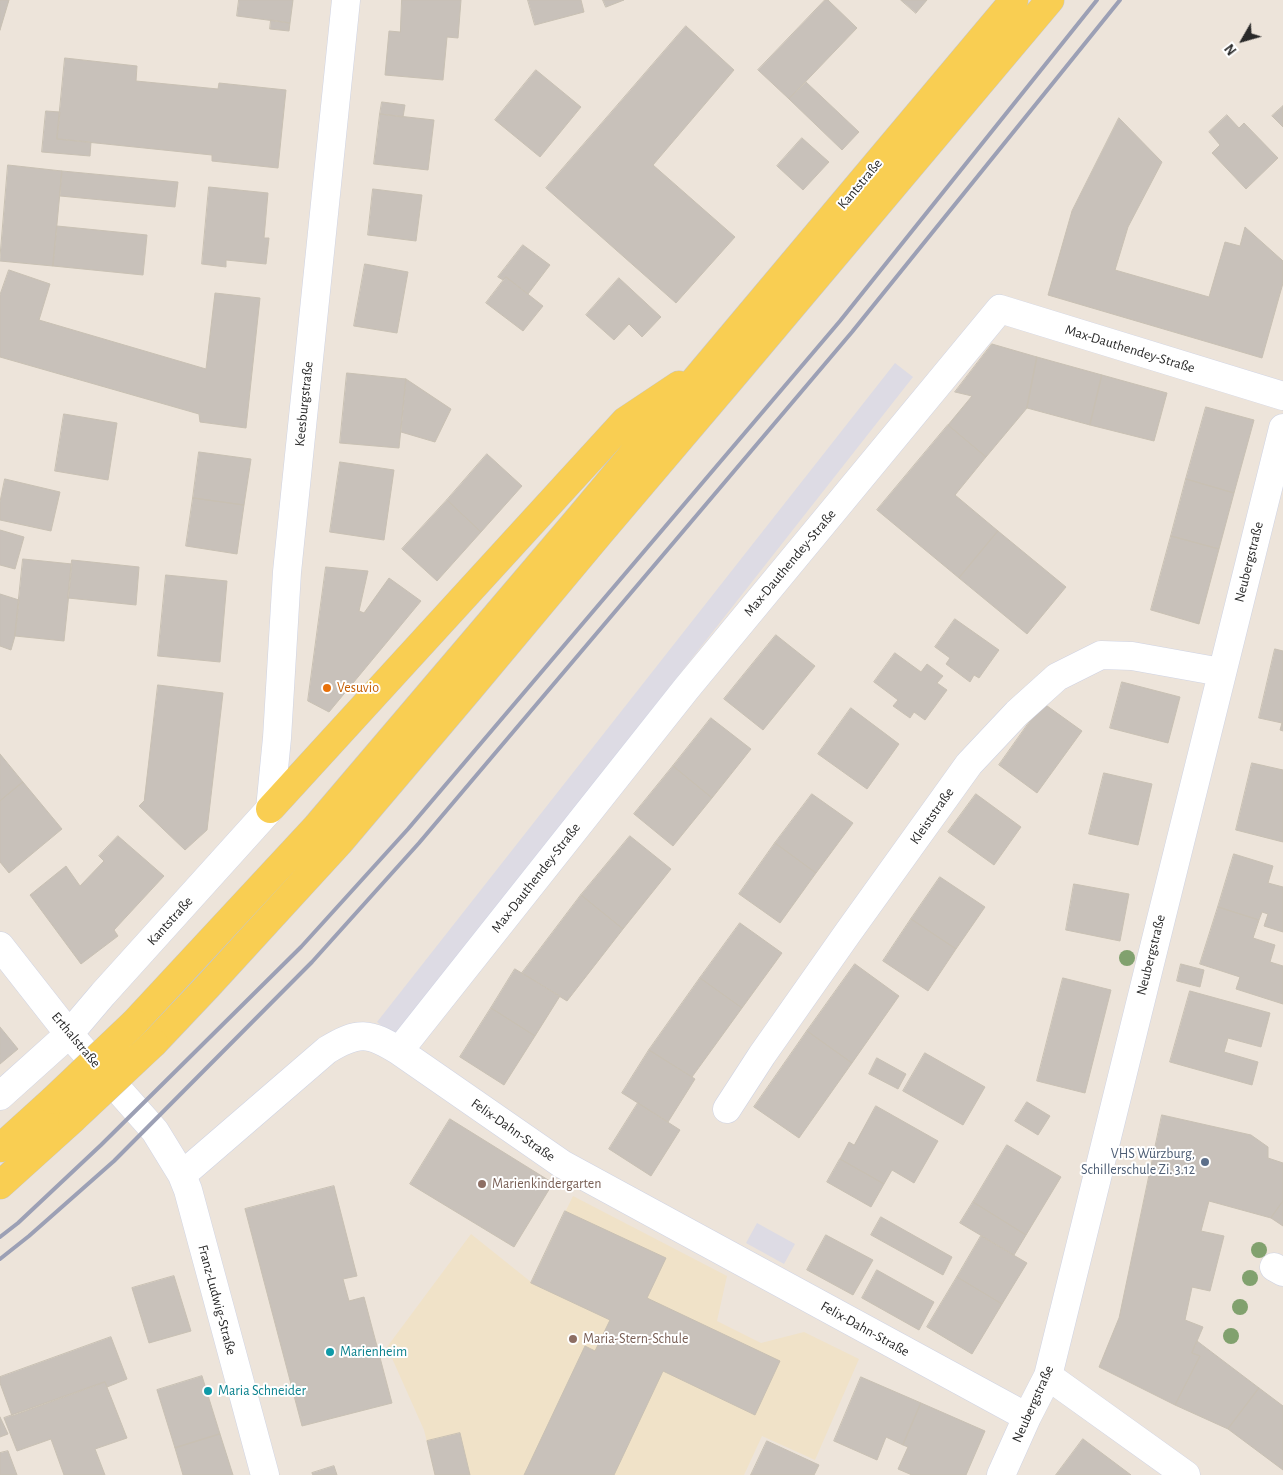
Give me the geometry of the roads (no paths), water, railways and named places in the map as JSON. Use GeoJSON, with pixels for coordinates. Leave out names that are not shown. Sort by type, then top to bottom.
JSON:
{"type":"FeatureCollection","features":[{"type":"Feature","properties":{"kind":"main road","name":"Kantstraße"},"geometry":{"type":"LineString","coordinates":[[0,1148],[134,1023],[317,826],[1014,0]]}},
{"type":"Feature","properties":{"kind":"main road"},"geometry":{"type":"LineString","coordinates":[[0,1185],[154,1043],[339,843],[1050,0]]}},
{"type":"Feature","properties":{"kind":"main road"},"geometry":{"type":"LineString","coordinates":[[270,809],[625,421],[705,367]]}},
{"type":"Feature","properties":{"kind":"street","name":"Keesburgstraße"},"geometry":{"type":"LineString","coordinates":[[270,809],[277,738],[287,572],[346,0]]}},
{"type":"Feature","properties":{"kind":"street","name":"Max-Dauthendey-Straße"},"geometry":{"type":"LineString","coordinates":[[400,1051],[686,689],[1000,309],[1283,396]]}},
{"type":"Feature","properties":{"kind":"street","name":"Neubergstraße"},"geometry":{"type":"LineString","coordinates":[[1001,1475],[1048,1376],[1283,428]]}},
{"type":"Feature","properties":{"kind":"street","name":"Kleiststraße"},"geometry":{"type":"LineString","coordinates":[[727,1110],[762,1055],[969,764],[1017,713],[1057,677],[1101,655],[1132,656],[1221,672]]}},
{"type":"Feature","properties":{"kind":"street","name":"Kantstraße"},"geometry":{"type":"LineString","coordinates":[[0,1096],[69,1034],[270,809]]}},
{"type":"Feature","properties":{"kind":"street","name":"Erthalstraße"},"geometry":{"type":"LineString","coordinates":[[0,946],[69,1034],[155,1131]]}},
{"type":"Feature","properties":{"kind":"street","name":"Felix-Dahn-Straße"},"geometry":{"type":"LineString","coordinates":[[182,1174],[327,1050],[341,1041],[359,1036],[380,1039],[562,1164],[1027,1417]]}},
{"type":"Feature","properties":{"kind":"street","name":"Franz-Ludwig-Straße"},"geometry":{"type":"LineString","coordinates":[[155,1131],[182,1174],[265,1475]]}},
{"type":"Feature","properties":{"kind":"street"},"geometry":{"type":"LineString","coordinates":[[1048,1376],[1186,1475]]}},
{"type":"Feature","properties":{"kind":"railway"},"geometry":{"type":"LineString","coordinates":[[0,1237],[18,1223],[101,1145],[301,947],[408,829],[840,321],[1097,0]]}},
{"type":"Feature","properties":{"kind":"railway"},"geometry":{"type":"LineString","coordinates":[[0,1259],[114,1161],[312,962],[419,843],[852,332],[1120,0]]}},
{"type":"Feature","properties":{"kind":"place","name":"Vesuvio"},"geometry":{"type":"Point","coordinates":[327,688]}},
{"type":"Feature","properties":{"kind":"place","name":"VHS Würzburg, Schillerschule Zi. 3.12"},"geometry":{"type":"Point","coordinates":[1205,1162]}},
{"type":"Feature","properties":{"kind":"place","name":"Marienkindergarten"},"geometry":{"type":"Point","coordinates":[482,1184]}},
{"type":"Feature","properties":{"kind":"place","name":"Maria-Stern-Schule"},"geometry":{"type":"Point","coordinates":[573,1339]}},
{"type":"Feature","properties":{"kind":"place","name":"Marienheim"},"geometry":{"type":"Point","coordinates":[330,1352]}},
{"type":"Feature","properties":{"kind":"place","name":"Maria Schneider"},"geometry":{"type":"Point","coordinates":[208,1391]}}]}
